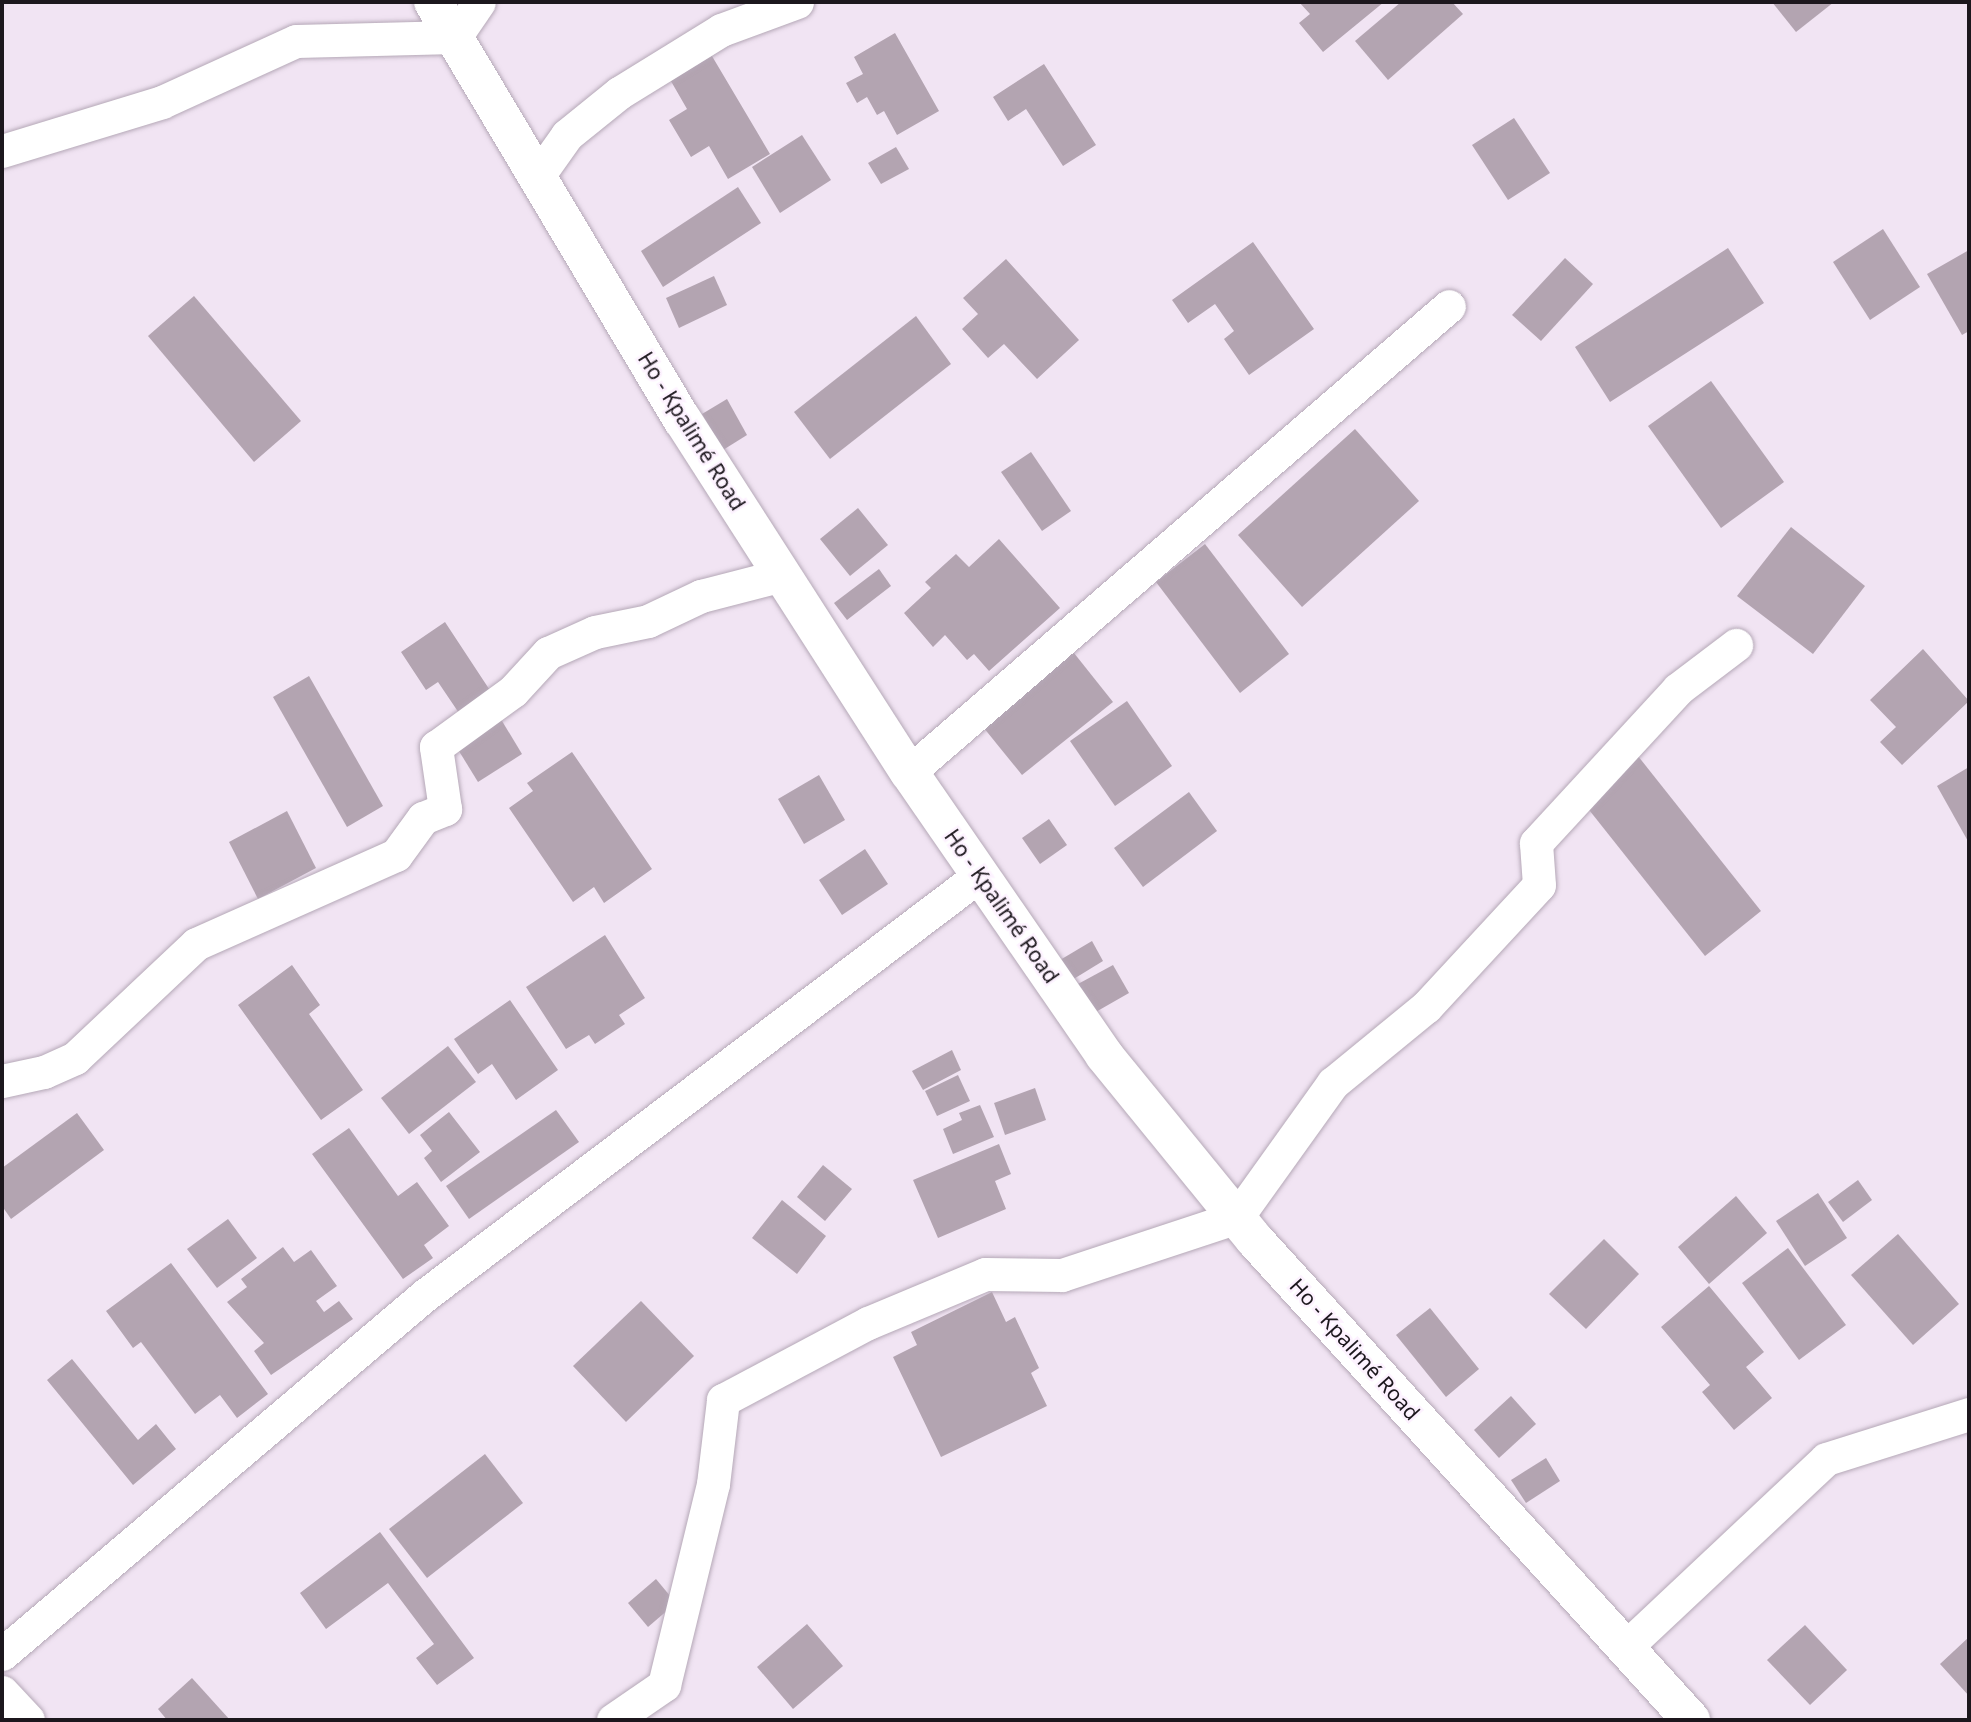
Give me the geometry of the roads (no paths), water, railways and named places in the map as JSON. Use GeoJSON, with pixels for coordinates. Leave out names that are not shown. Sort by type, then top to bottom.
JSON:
{"type":"FeatureCollection","features":[{"type":"Feature","properties":{"kind":"main road","name":"Ho - Kpalimé Road"},"geometry":{"type":"LineString","coordinates":[[433,2],[682,419],[909,772],[1104,1055],[1237,1217],[1692,1720]]}},
{"type":"Feature","properties":{"kind":"street"},"geometry":{"type":"LineString","coordinates":[[2,151],[162,102],[296,41],[455,37],[479,2]]}},
{"type":"Feature","properties":{"kind":"street"},"geometry":{"type":"LineString","coordinates":[[538,176],[567,135],[619,93],[721,30],[797,2]]}},
{"type":"Feature","properties":{"kind":"street"},"geometry":{"type":"LineString","coordinates":[[909,772],[1450,306]]}},
{"type":"Feature","properties":{"kind":"street"},"geometry":{"type":"LineString","coordinates":[[2,1081],[44,1072],[75,1058],[196,944],[396,855],[422,818],[445,809],[436,747],[513,691],[548,653],[596,632],[648,621],[701,596],[782,575]]}},
{"type":"Feature","properties":{"kind":"street"},"geometry":{"type":"LineString","coordinates":[[613,1720],[664,1685],[713,1484],[723,1400],[867,1323],[985,1274],[1062,1275],[1237,1217],[1333,1083],[1426,1007],[1539,885],[1536,843],[1678,689],[1736,645]]}},
{"type":"Feature","properties":{"kind":"street"},"geometry":{"type":"LineString","coordinates":[[2,1654],[425,1296],[980,875]]}},
{"type":"Feature","properties":{"kind":"street"},"geometry":{"type":"LineString","coordinates":[[1626,1647],[1825,1459],[1969,1414]]}},
{"type":"Feature","properties":{"kind":"street"},"geometry":{"type":"LineString","coordinates":[[2,1692],[28,1720]]}}]}
